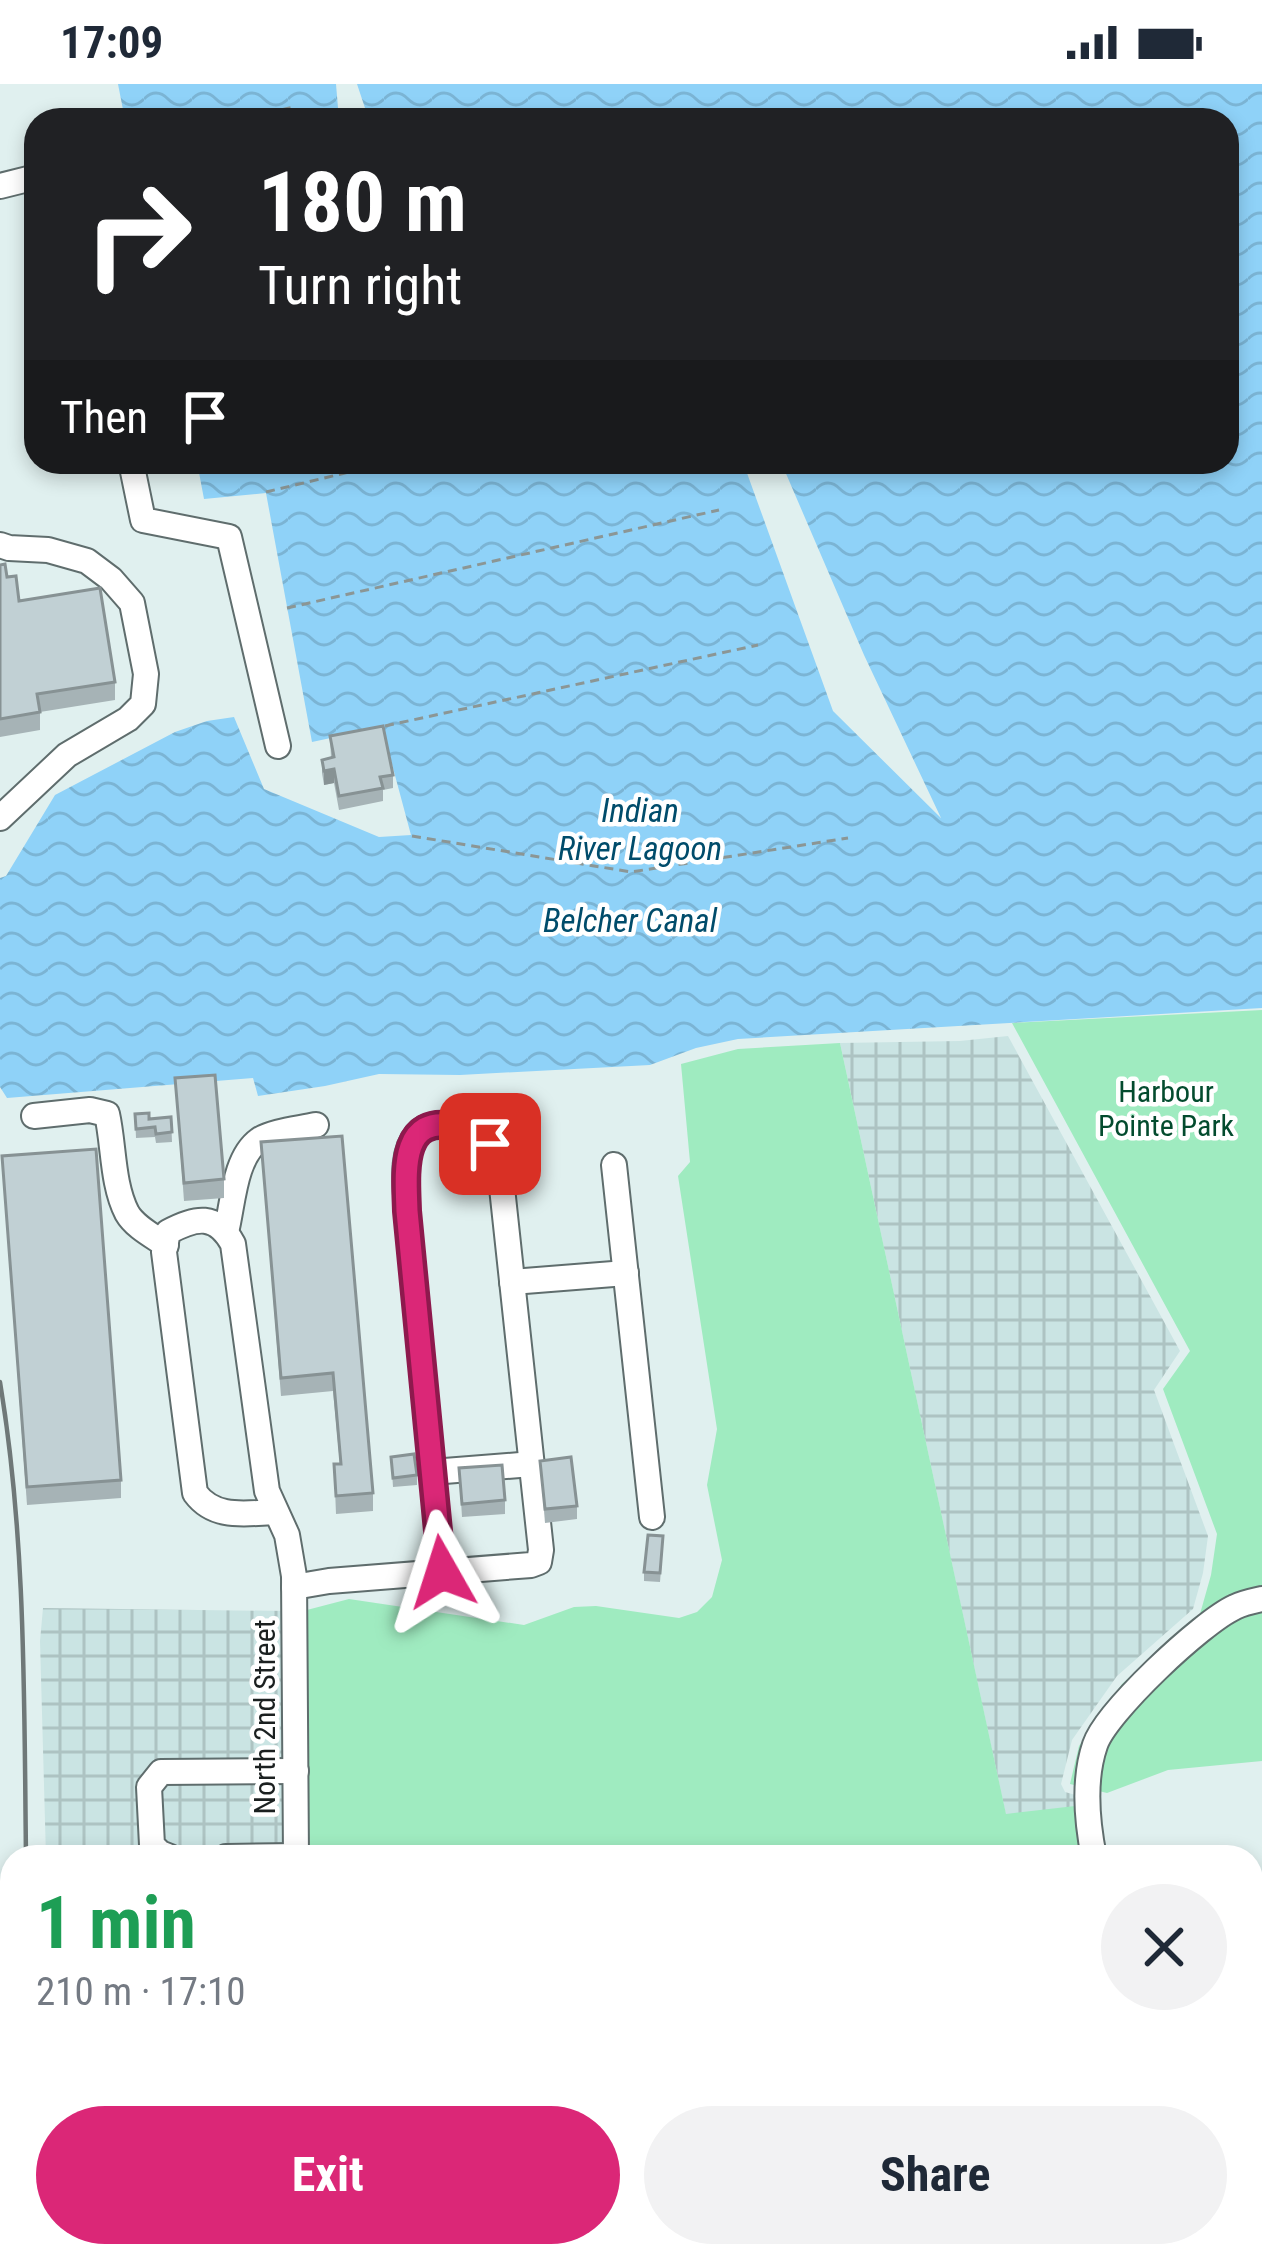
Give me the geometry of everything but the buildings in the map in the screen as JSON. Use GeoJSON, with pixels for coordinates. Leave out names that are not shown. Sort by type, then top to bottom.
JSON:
{"type":"FeatureCollection","features":[{"type":"Feature","properties":{"kind":"street"},"geometry":{"type":"LineString","coordinates":[[133,474],[143,520],[229,537],[278,746]]}},
{"type":"Feature","properties":{"kind":"street"},"geometry":{"type":"LineString","coordinates":[[0,545],[48,550],[87,561],[111,579],[132,603],[146,674],[143,704],[67,755],[0,818]]}},
{"type":"Feature","properties":{"kind":"street"},"geometry":{"type":"LineString","coordinates":[[34,1116],[90,1110],[107,1114],[119,1190],[128,1214],[166,1245]]}},
{"type":"Feature","properties":{"kind":"street"},"geometry":{"type":"LineString","coordinates":[[276,1512],[222,1513],[203,1504],[195,1493],[166,1245],[168,1232],[190,1221],[214,1221],[226,1232],[243,1163],[254,1144],[316,1125]]}},
{"type":"Feature","properties":{"kind":"street"},"geometry":{"type":"LineString","coordinates":[[294,1581],[328,1581],[442,1572],[539,1562],[499,1160],[490,1144],[455,1126],[429,1126],[416,1135],[405,1169],[442,1572]]}},
{"type":"Feature","properties":{"kind":"street"},"geometry":{"type":"LineString","coordinates":[[614,1165],[652,1516]]}},
{"type":"Feature","properties":{"kind":"street","name":"North 2nd Street"},"geometry":{"type":"LineString","coordinates":[[226,1232],[233,1244],[267,1490],[287,1535],[294,1581],[296,1845]]}},
{"type":"Feature","properties":{"kind":"street"},"geometry":{"type":"LineString","coordinates":[[512,1282],[626,1273]]}},
{"type":"Feature","properties":{"kind":"street"},"geometry":{"type":"LineString","coordinates":[[433,1472],[532,1465]]}},
{"type":"Feature","properties":{"kind":"street"},"geometry":{"type":"LineString","coordinates":[[1092,1845],[1087,1821],[1090,1772],[1095,1743],[1113,1714],[1197,1633],[1234,1607],[1262,1599]]}},
{"type":"Feature","properties":{"kind":"street"},"geometry":{"type":"LineString","coordinates":[[152,1845],[149,1787],[161,1772],[296,1771]]}},
{"type":"Feature","properties":{"kind":"path"},"geometry":{"type":"LineString","coordinates":[[290,108],[294,107]]}},
{"type":"Feature","properties":{"kind":"path"},"geometry":{"type":"LineString","coordinates":[[266,492],[341,474]]}},
{"type":"Feature","properties":{"kind":"path"},"geometry":{"type":"LineString","coordinates":[[287,608],[719,511]]}},
{"type":"Feature","properties":{"kind":"path"},"geometry":{"type":"LineString","coordinates":[[382,726],[758,645]]}},
{"type":"Feature","properties":{"kind":"path"},"geometry":{"type":"LineString","coordinates":[[412,836],[631,872],[848,838]]}},
{"type":"Feature","properties":{"kind":"shaded area"},"geometry":{"type":"Polygon","coordinates":[[[1008,1036],[1180,1351],[1154,1390],[1208,1536],[1193,1609],[1117,1676],[1072,1740],[1061,1784],[1065,1792],[1079,1796],[1079,1806],[1006,1815],[840,1043],[1008,1036]]]}},
{"type":"Feature","properties":{"kind":"shaded area"},"geometry":{"type":"Polygon","coordinates":[[[43,1608],[286,1611],[287,1845],[46,1845],[43,1608]]]}},
{"type":"Feature","properties":{"kind":"green space","name":"Harbour Pointe Park"},"geometry":{"type":"Polygon","coordinates":[[[1262,1010],[1262,1761],[1168,1770],[1107,1793],[1070,1784],[1079,1746],[1122,1684],[1200,1614],[1217,1534],[1163,1389],[1190,1351],[1012,1023],[1262,1010]]]}},
{"type":"Feature","properties":{"kind":"green space"},"geometry":{"type":"Polygon","coordinates":[[[840,1043],[1006,1814],[1075,1806],[1082,1845],[305,1845],[303,1611],[349,1599],[524,1625],[574,1607],[596,1606],[679,1618],[697,1612],[712,1597],[722,1560],[707,1485],[717,1429],[678,1176],[690,1162],[681,1064],[738,1049],[840,1043]]]}},
{"type":"Feature","properties":{"kind":"water"},"geometry":{"type":"Polygon","coordinates":[[[118,84],[336,84],[338,108],[123,108],[118,84]]]}},
{"type":"Feature","properties":{"kind":"water","name":"Indian River Lagoon"},"geometry":{"type":"Polygon","coordinates":[[[357,84],[1262,84],[1262,1008],[738,1039],[650,1065],[460,1075],[379,1074],[258,1096],[253,1078],[7,1098],[0,1087],[0,878],[6,876],[55,795],[175,732],[234,717],[264,789],[379,837],[411,835],[382,727],[312,742],[266,493],[204,499],[199,474],[747,474],[833,711],[941,818],[786,474],[1239,474],[1239,108],[365,108],[357,84]]]}},
{"type":"Feature","properties":{"kind":"railway"},"geometry":{"type":"LineString","coordinates":[[0,1382],[19,1559],[26,1845]]}},
{"type":"Feature","properties":{"kind":"route"},"geometry":{"type":"LineString","coordinates":[[442,1572],[405,1169],[416,1135],[429,1126],[455,1126],[490,1144]]}},
{"type":"Feature","properties":{"kind":"water label","name":"Belcher Canal"},"geometry":{"type":"Point","coordinates":[630,920]}}]}
